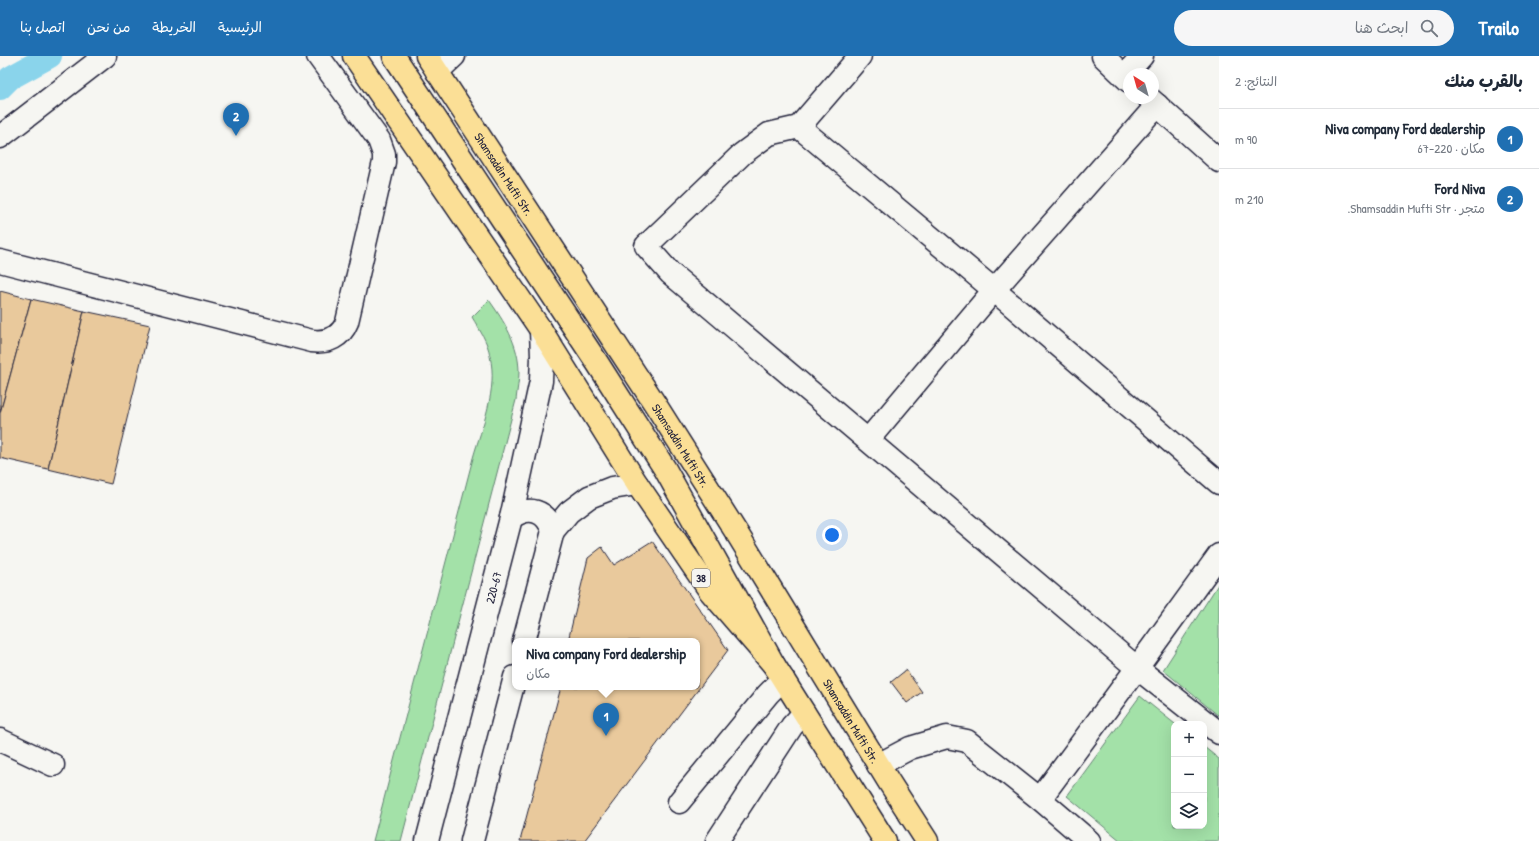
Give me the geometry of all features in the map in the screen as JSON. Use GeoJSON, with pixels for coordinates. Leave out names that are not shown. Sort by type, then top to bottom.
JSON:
{"type":"FeatureCollection","features":[{"type":"Feature","properties":{"kind":"main road"},"geometry":{"type":"LineString","coordinates":[[354,56],[541,330],[637,484]]}},
{"type":"Feature","properties":{"kind":"main road"},"geometry":{"type":"LineString","coordinates":[[394,56],[598,364],[665,469],[778,672],[885,841]]}},
{"type":"Feature","properties":{"kind":"main road","name":"Shamsaddin Mufti Str."},"geometry":{"type":"LineString","coordinates":[[432,64],[655,404],[738,535],[878,765],[927,841]]}},
{"type":"Feature","properties":{"kind":"main road","name":"38"},"geometry":{"type":"LineString","coordinates":[[637,484],[710,592],[778,672]]}},
{"type":"Feature","properties":{"kind":"street"},"geometry":{"type":"LineString","coordinates":[[0,138],[105,56]]}},
{"type":"Feature","properties":{"kind":"street"},"geometry":{"type":"LineString","coordinates":[[0,261],[312,341],[319,342],[333,339],[344,328],[347,322],[384,162],[384,154],[379,140],[318,56]]}},
{"type":"Feature","properties":{"kind":"street"},"geometry":{"type":"LineString","coordinates":[[432,64],[454,56]]}},
{"type":"Feature","properties":{"kind":"street"},"geometry":{"type":"LineString","coordinates":[[860,56],[799,127],[769,134],[742,154],[646,246],[670,273],[1138,668],[1219,733]]}},
{"type":"Feature","properties":{"kind":"street"},"geometry":{"type":"LineString","coordinates":[[1103,56],[1123,75]]}},
{"type":"Feature","properties":{"kind":"street"},"geometry":{"type":"LineString","coordinates":[[1133,68],[1142,56]]}},
{"type":"Feature","properties":{"kind":"street"},"geometry":{"type":"LineString","coordinates":[[868,440],[1151,104]]}},
{"type":"Feature","properties":{"kind":"street"},"geometry":{"type":"LineString","coordinates":[[1155,104],[1219,161]]}},
{"type":"Feature","properties":{"kind":"street"},"geometry":{"type":"LineString","coordinates":[[799,127],[994,290],[1219,483]]}},
{"type":"Feature","properties":{"kind":"street","name":"220-67"},"geometry":{"type":"LineString","coordinates":[[427,841],[510,518],[540,381],[542,357],[541,330]]}},
{"type":"Feature","properties":{"kind":"street"},"geometry":{"type":"LineString","coordinates":[[525,638],[553,531],[569,512],[589,497],[612,488],[637,484]]}},
{"type":"Feature","properties":{"kind":"street"},"geometry":{"type":"LineString","coordinates":[[510,518],[518,512],[527,510],[536,512],[544,516],[550,523],[553,531]]}},
{"type":"Feature","properties":{"kind":"street"},"geometry":{"type":"LineString","coordinates":[[1040,799],[1138,668],[1219,555]]}},
{"type":"Feature","properties":{"kind":"street"},"geometry":{"type":"LineString","coordinates":[[679,802],[768,694],[778,672]]}},
{"type":"Feature","properties":{"kind":"street"},"geometry":{"type":"LineString","coordinates":[[472,841],[512,688]]}},
{"type":"Feature","properties":{"kind":"street"},"geometry":{"type":"LineString","coordinates":[[717,841],[792,726],[804,713]]}},
{"type":"Feature","properties":{"kind":"street"},"geometry":{"type":"LineString","coordinates":[[878,765],[910,748],[947,736],[967,741],[1040,799],[1088,841]]}},
{"type":"Feature","properties":{"kind":"street"},"geometry":{"type":"LineString","coordinates":[[0,740],[53,765]]}},
{"type":"Feature","properties":{"kind":"green space"},"geometry":{"type":"Polygon","coordinates":[[[489,300],[510,334],[516,352],[519,372],[516,400],[401,841],[373,841],[473,458],[491,395],[492,369],[489,351],[472,317],[489,300]]]}},
{"type":"Feature","properties":{"kind":"green space"},"geometry":{"type":"Polygon","coordinates":[[[1219,583],[1219,716],[1163,670],[1219,583]]]}},
{"type":"Feature","properties":{"kind":"green space"},"geometry":{"type":"Polygon","coordinates":[[[1140,696],[1171,721],[1171,829],[1207,829],[1207,749],[1219,759],[1219,841],[1121,841],[1067,796],[1140,696]]]}},
{"type":"Feature","properties":{"kind":"building"},"geometry":{"type":"Polygon","coordinates":[[[0,291],[31,299],[0,413],[0,291]]]}},
{"type":"Feature","properties":{"kind":"building"},"geometry":{"type":"Polygon","coordinates":[[[31,299],[84,311],[48,469],[0,458],[0,413],[31,299]]]}},
{"type":"Feature","properties":{"kind":"building"},"geometry":{"type":"Polygon","coordinates":[[[84,311],[150,325],[111,484],[48,469],[84,311]]]}},
{"type":"Feature","properties":{"kind":"building"},"geometry":{"type":"Polygon","coordinates":[[[652,541],[728,650],[700,687],[700,638],[569,638],[588,558],[602,547],[614,565],[652,541]]]}},
{"type":"Feature","properties":{"kind":"building"},"geometry":{"type":"Polygon","coordinates":[[[906,670],[922,692],[907,703],[891,682],[906,670]]]}},
{"type":"Feature","properties":{"kind":"building"},"geometry":{"type":"Polygon","coordinates":[[[560,690],[698,690],[584,841],[520,841],[560,690]]]}},
{"type":"Feature","properties":{"kind":"waterway"},"geometry":{"type":"LineString","coordinates":[[0,88],[10,78],[50,56]]}},
{"type":"Feature","properties":{"kind":"place","name":"Ford Niva"},"geometry":{"type":"Point","coordinates":[236,136]}},
{"type":"Feature","properties":{"kind":"place","name":"Niva company Ford dealership"},"geometry":{"type":"Point","coordinates":[606,736]}}]}
